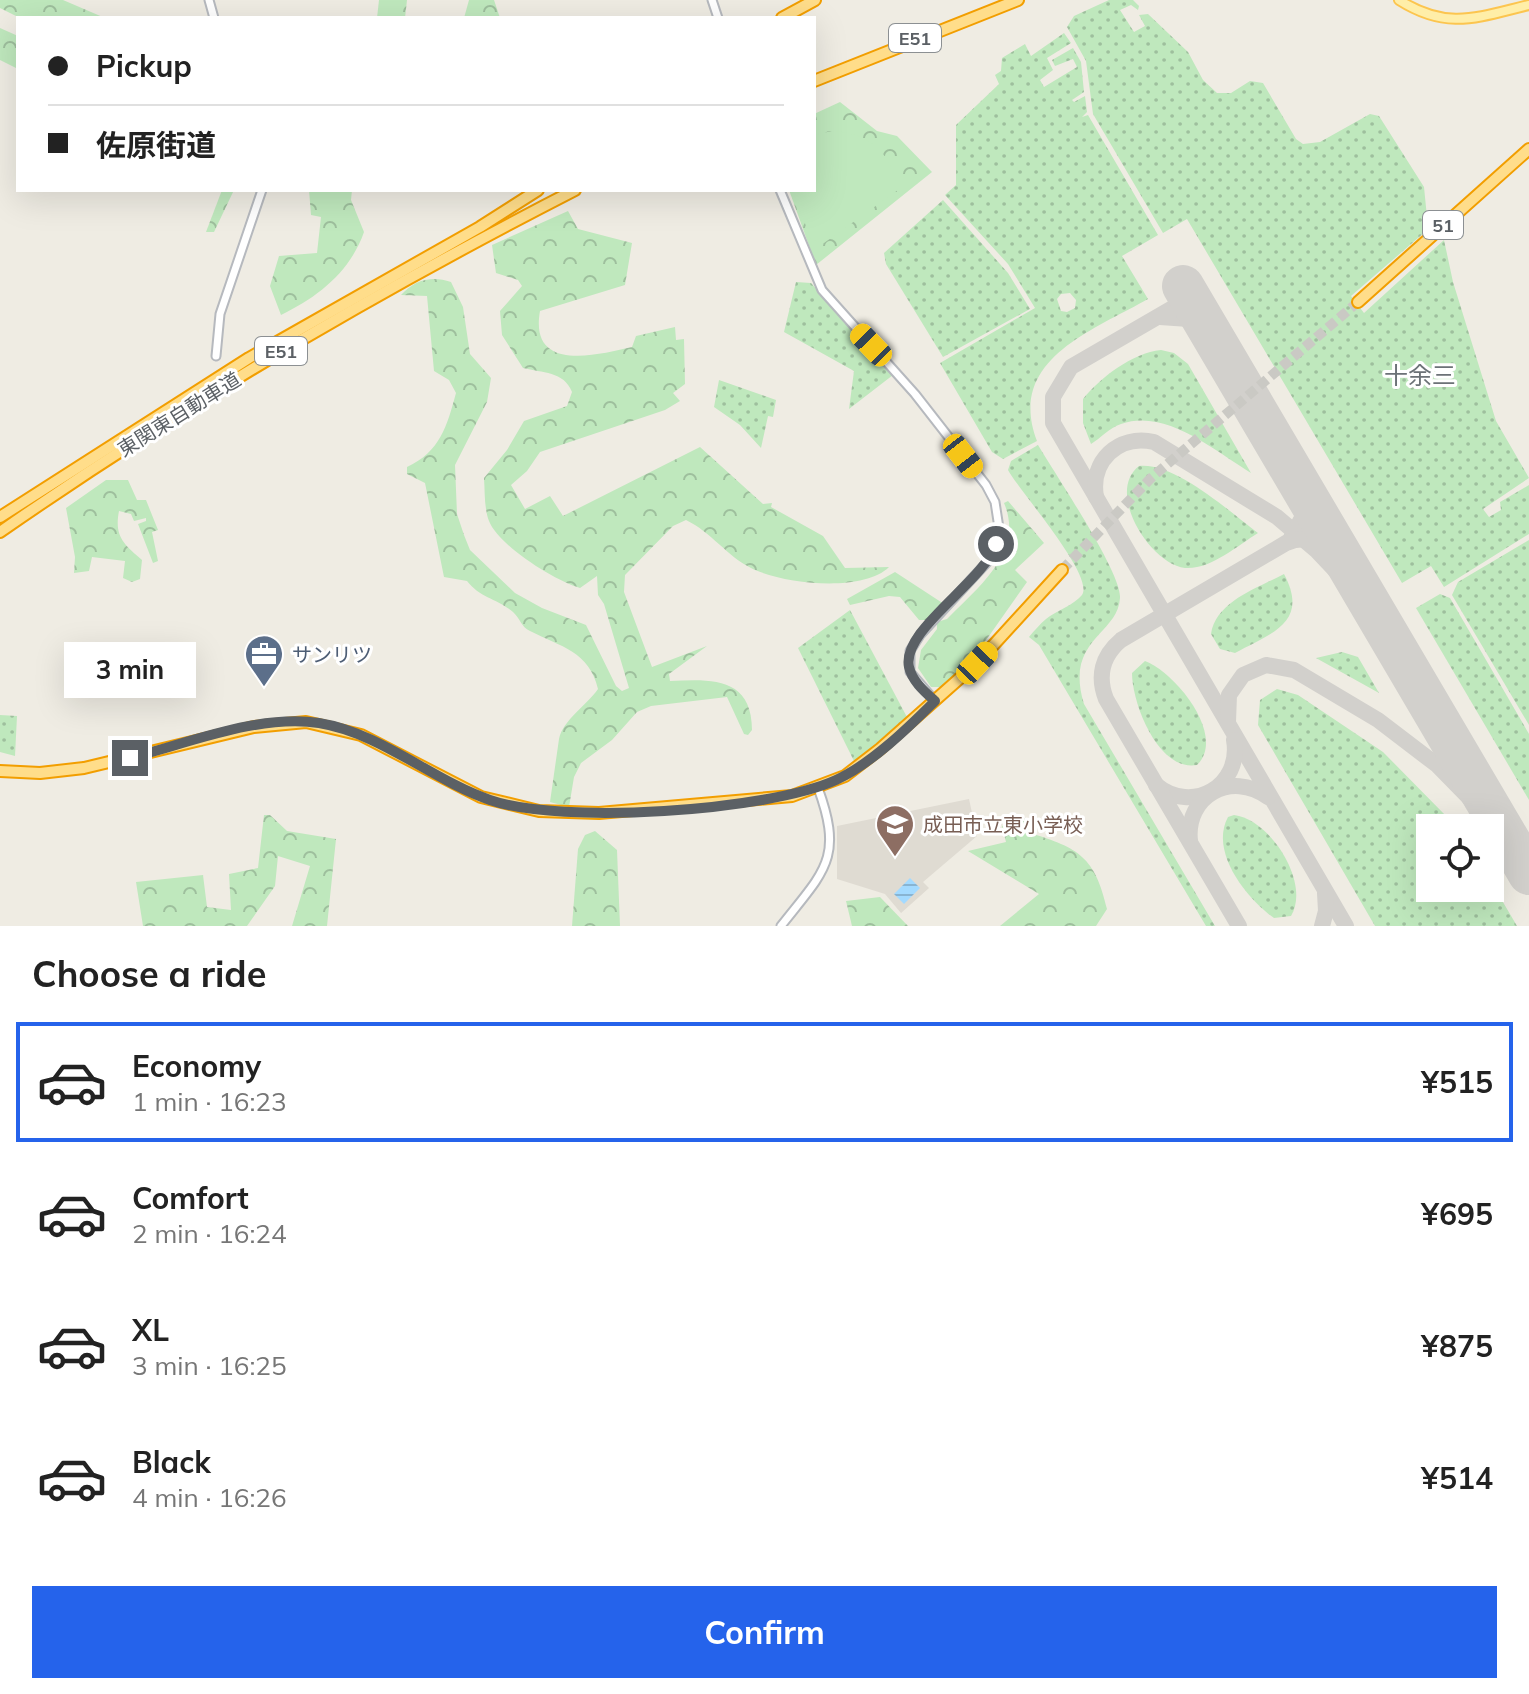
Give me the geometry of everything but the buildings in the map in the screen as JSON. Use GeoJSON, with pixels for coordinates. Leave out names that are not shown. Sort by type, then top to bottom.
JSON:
{"type":"FeatureCollection","features":[{"type":"Feature","properties":{"kind":"highway"},"geometry":{"type":"LineString","coordinates":[[786,16],[815,0]]}},
{"type":"Feature","properties":{"kind":"highway","name":"E51"},"geometry":{"type":"LineString","coordinates":[[816,80],[1018,0]]}},
{"type":"Feature","properties":{"kind":"highway","name":"51"},"geometry":{"type":"LineString","coordinates":[[1358,302],[1529,149]]}},
{"type":"Feature","properties":{"kind":"highway","name":"東関東自動車道"},"geometry":{"type":"LineString","coordinates":[[0,517],[222,373],[480,227],[535,192]]}},
{"type":"Feature","properties":{"kind":"highway","name":"東関東自動車道"},"geometry":{"type":"LineString","coordinates":[[0,532],[92,469],[254,366],[413,275],[571,192]]}},
{"type":"Feature","properties":{"kind":"highway"},"geometry":{"type":"LineString","coordinates":[[0,771],[40,773],[84,768],[254,727],[306,722],[361,735],[481,797],[539,811],[599,813],[770,799],[818,788],[852,771],[977,663],[1062,570]]}},
{"type":"Feature","properties":{"kind":"main road"},"geometry":{"type":"LineString","coordinates":[[1399,0],[1433,16],[1460,20],[1484,18],[1529,5]]}},
{"type":"Feature","properties":{"kind":"street"},"geometry":{"type":"LineString","coordinates":[[216,356],[220,314],[261,192]]}},
{"type":"Feature","properties":{"kind":"street"},"geometry":{"type":"LineString","coordinates":[[781,192],[822,290],[915,394],[986,485],[995,502],[999,528],[991,558],[920,635],[910,651],[910,672],[935,701]]}},
{"type":"Feature","properties":{"kind":"street"},"geometry":{"type":"LineString","coordinates":[[781,926],[818,879],[829,854],[831,829],[818,788]]}},
{"type":"Feature","properties":{"kind":"shaded area","name":"成田市立東小学校"},"geometry":{"type":"Polygon","coordinates":[[[969,799],[977,836],[923,882],[929,888],[901,913],[885,894],[837,879],[837,826],[969,799]]]}},
{"type":"Feature","properties":{"kind":"green space"},"geometry":{"type":"Polygon","coordinates":[[[0,0],[63,0],[100,16],[16,16],[0,8],[0,0]]]}},
{"type":"Feature","properties":{"kind":"green space"},"geometry":{"type":"Polygon","coordinates":[[[379,0],[407,0],[405,16],[377,16],[379,0]]]}},
{"type":"Feature","properties":{"kind":"green space"},"geometry":{"type":"Polygon","coordinates":[[[469,0],[494,0],[499,16],[465,16],[469,0]]]}},
{"type":"Feature","properties":{"kind":"green space"},"geometry":{"type":"Polygon","coordinates":[[[1109,0],[1133,0],[1139,6],[1138,10],[1131,5],[1120,10],[1134,32],[1145,26],[1139,15],[1148,14],[1188,52],[1203,80],[1217,93],[1231,93],[1250,81],[1263,83],[1296,139],[1303,144],[1320,142],[1370,114],[1379,116],[1424,187],[1427,217],[1433,225],[1351,296],[1364,313],[1444,240],[1453,282],[1496,421],[1529,478],[1483,509],[1489,517],[1501,510],[1500,502],[1529,485],[1529,534],[1444,587],[1431,566],[1402,583],[1187,219],[1163,233],[1093,114],[1086,61],[1067,27],[1074,16],[1109,0]]]}},
{"type":"Feature","properties":{"kind":"green space"},"geometry":{"type":"Polygon","coordinates":[[[0,28],[16,35],[16,68],[0,60],[0,28]]]}},
{"type":"Feature","properties":{"kind":"green space"},"geometry":{"type":"Polygon","coordinates":[[[1064,33],[1071,43],[1047,58],[1053,70],[1040,80],[1044,87],[1077,67],[1073,59],[1055,66],[1052,60],[1073,48],[1081,62],[1084,92],[1072,100],[1074,102],[1085,96],[1087,112],[1082,117],[1088,115],[1158,235],[1122,256],[1148,299],[1080,337],[1044,369],[1033,389],[1031,413],[1037,441],[1003,459],[992,452],[940,363],[1035,308],[1008,264],[945,195],[956,185],[956,125],[999,84],[995,75],[1001,71],[1002,58],[1025,44],[1031,56],[1064,33]],[[1070,293],[1061,294],[1057,299],[1061,311],[1067,312],[1075,308],[1076,300],[1070,293]]]}},
{"type":"Feature","properties":{"kind":"green space"},"geometry":{"type":"Polygon","coordinates":[[[840,102],[877,131],[897,136],[932,172],[816,265],[790,192],[816,192],[816,113],[840,102]]]}},
{"type":"Feature","properties":{"kind":"green space"},"geometry":{"type":"Polygon","coordinates":[[[832,131],[845,133],[877,147],[890,165],[898,190],[824,243],[811,240],[794,192],[816,192],[816,135],[832,131]]]}},
{"type":"Feature","properties":{"kind":"green space"},"geometry":{"type":"Polygon","coordinates":[[[221,192],[233,192],[214,232],[206,232],[221,192]]]}},
{"type":"Feature","properties":{"kind":"green space"},"geometry":{"type":"Polygon","coordinates":[[[309,192],[352,192],[351,200],[364,232],[350,259],[331,282],[281,315],[270,286],[279,256],[317,253],[321,217],[311,215],[309,192]]]}},
{"type":"Feature","properties":{"kind":"green space"},"geometry":{"type":"Polygon","coordinates":[[[943,200],[1008,273],[1030,309],[943,357],[886,264],[884,253],[943,200]]]}},
{"type":"Feature","properties":{"kind":"green space"},"geometry":{"type":"Polygon","coordinates":[[[568,211],[578,229],[632,243],[625,285],[540,311],[539,331],[545,344],[555,352],[569,355],[601,353],[632,347],[636,336],[675,327],[676,340],[684,339],[685,384],[673,393],[680,401],[665,410],[540,452],[527,471],[511,485],[525,509],[550,496],[563,516],[700,447],[763,504],[772,503],[771,507],[823,536],[845,568],[889,567],[861,580],[801,582],[751,568],[686,520],[673,526],[625,575],[624,592],[652,667],[707,646],[669,674],[670,681],[714,681],[737,690],[750,712],[752,730],[748,735],[744,734],[727,697],[651,706],[637,712],[612,740],[581,763],[574,777],[569,807],[550,802],[559,739],[570,719],[598,689],[594,676],[581,658],[527,629],[513,612],[467,581],[444,577],[425,483],[407,474],[407,467],[435,446],[456,393],[449,380],[434,371],[427,296],[401,295],[424,280],[451,282],[463,307],[470,354],[491,378],[487,402],[455,465],[457,514],[470,550],[515,593],[542,608],[586,625],[616,686],[622,691],[629,688],[604,604],[598,595],[597,576],[580,588],[543,570],[495,531],[485,505],[484,478],[507,450],[524,421],[567,406],[572,392],[558,376],[523,368],[502,335],[500,311],[522,286],[518,280],[496,273],[492,245],[568,211]]]}},
{"type":"Feature","properties":{"kind":"green space"},"geometry":{"type":"Polygon","coordinates":[[[796,282],[811,283],[893,375],[849,409],[854,371],[784,332],[796,282]]]}},
{"type":"Feature","properties":{"kind":"green space"},"geometry":{"type":"Polygon","coordinates":[[[1161,350],[1174,353],[1188,364],[1251,473],[1189,434],[1155,422],[1121,424],[1091,444],[1083,423],[1083,399],[1118,368],[1139,356],[1161,350]]]}},
{"type":"Feature","properties":{"kind":"green space"},"geometry":{"type":"Polygon","coordinates":[[[719,380],[776,400],[773,417],[768,416],[761,448],[740,425],[714,407],[719,380]]]}},
{"type":"Feature","properties":{"kind":"green space"},"geometry":{"type":"Polygon","coordinates":[[[1038,445],[1099,546],[1118,585],[1120,598],[1117,611],[1086,652],[1081,665],[1084,704],[1215,926],[1206,926],[1039,645],[1029,637],[1046,619],[1079,599],[1083,585],[1067,553],[1008,470],[1011,461],[1038,445]]]}},
{"type":"Feature","properties":{"kind":"green space"},"geometry":{"type":"Polygon","coordinates":[[[1139,466],[1153,467],[1185,480],[1258,533],[1204,565],[1185,568],[1172,564],[1146,541],[1129,509],[1127,492],[1130,478],[1139,466]]]}},
{"type":"Feature","properties":{"kind":"green space"},"geometry":{"type":"Polygon","coordinates":[[[106,480],[128,480],[137,500],[146,500],[158,530],[152,532],[158,561],[153,563],[138,524],[146,518],[134,521],[131,514],[119,511],[119,534],[142,560],[140,579],[132,582],[123,578],[125,561],[92,557],[89,571],[74,573],[75,557],[66,508],[106,480]]]}},
{"type":"Feature","properties":{"kind":"green space"},"geometry":{"type":"Polygon","coordinates":[[[1008,501],[1044,543],[1015,570],[1027,582],[977,653],[944,687],[931,687],[918,668],[921,650],[937,629],[937,622],[947,619],[995,568],[1008,537],[1009,521],[1004,503],[1008,501]]]}},
{"type":"Feature","properties":{"kind":"green space"},"geometry":{"type":"Polygon","coordinates":[[[1529,540],[1529,725],[1452,595],[1458,582],[1529,540]]]}},
{"type":"Feature","properties":{"kind":"green space"},"geometry":{"type":"Polygon","coordinates":[[[895,572],[944,604],[928,620],[919,620],[900,597],[889,596],[850,605],[847,599],[895,572]]]}},
{"type":"Feature","properties":{"kind":"green space"},"geometry":{"type":"Polygon","coordinates":[[[1284,574],[1292,604],[1283,624],[1235,653],[1220,649],[1211,634],[1221,613],[1251,590],[1284,574]]]}},
{"type":"Feature","properties":{"kind":"green space"},"geometry":{"type":"Polygon","coordinates":[[[1440,594],[1450,598],[1529,734],[1529,800],[1416,608],[1440,594]]]}},
{"type":"Feature","properties":{"kind":"green space"},"geometry":{"type":"Polygon","coordinates":[[[850,610],[908,719],[855,763],[798,648],[850,610]]]}},
{"type":"Feature","properties":{"kind":"green space"},"geometry":{"type":"Polygon","coordinates":[[[1342,652],[1358,657],[1379,693],[1316,658],[1342,652]]]}},
{"type":"Feature","properties":{"kind":"green space"},"geometry":{"type":"Polygon","coordinates":[[[1145,661],[1157,667],[1183,691],[1202,722],[1206,738],[1205,753],[1197,765],[1183,764],[1170,758],[1159,747],[1142,717],[1132,673],[1145,661]]]}},
{"type":"Feature","properties":{"kind":"green space"},"geometry":{"type":"Polygon","coordinates":[[[1277,689],[1298,695],[1383,752],[1444,814],[1416,814],[1416,902],[1503,902],[1517,926],[1375,926],[1258,725],[1260,700],[1277,689]]]}},
{"type":"Feature","properties":{"kind":"green space"},"geometry":{"type":"Polygon","coordinates":[[[0,715],[17,716],[15,756],[0,752],[0,715]]]}},
{"type":"Feature","properties":{"kind":"green space"},"geometry":{"type":"Polygon","coordinates":[[[264,815],[270,815],[287,831],[336,839],[327,926],[292,926],[310,866],[278,856],[275,886],[247,926],[143,926],[136,882],[203,875],[207,907],[231,910],[229,874],[258,868],[264,815]]]}},
{"type":"Feature","properties":{"kind":"green space"},"geometry":{"type":"Polygon","coordinates":[[[1234,815],[1248,819],[1261,828],[1284,855],[1296,887],[1296,902],[1291,916],[1274,918],[1263,910],[1234,874],[1223,845],[1223,831],[1228,817],[1234,815]]]}},
{"type":"Feature","properties":{"kind":"green space"},"geometry":{"type":"Polygon","coordinates":[[[1025,818],[1030,833],[1073,850],[1090,866],[1097,877],[1107,909],[1096,926],[1000,926],[1039,894],[968,851],[1006,842],[1002,826],[1025,818]]]}},
{"type":"Feature","properties":{"kind":"green space"},"geometry":{"type":"Polygon","coordinates":[[[595,831],[617,850],[620,926],[572,926],[578,849],[585,835],[595,831]]]}},
{"type":"Feature","properties":{"kind":"green space"},"geometry":{"type":"Polygon","coordinates":[[[880,897],[908,926],[852,926],[846,901],[880,897]]]}},
{"type":"Feature","properties":{"kind":"water"},"geometry":{"type":"Polygon","coordinates":[[[910,878],[920,888],[904,904],[894,894],[910,878]]]}},
{"type":"Feature","properties":{"kind":"taxiway"},"geometry":{"type":"LineString","coordinates":[[1190,298],[1071,367],[1053,397],[1053,423],[1346,926]]}},
{"type":"Feature","properties":{"kind":"taxiway"},"geometry":{"type":"LineString","coordinates":[[1160,317],[1189,319],[1211,335]]}},
{"type":"Feature","properties":{"kind":"taxiway"},"geometry":{"type":"LineString","coordinates":[[1096,497],[1097,472],[1109,453],[1129,442],[1154,442],[1277,517],[1317,551],[1352,588]]}},
{"type":"Feature","properties":{"kind":"taxiway"},"geometry":{"type":"LineString","coordinates":[[1290,540],[1303,516],[1303,489]]}},
{"type":"Feature","properties":{"kind":"taxiway"},"geometry":{"type":"LineString","coordinates":[[1239,926],[1106,699],[1102,674],[1109,653],[1121,640],[1286,543],[1305,539],[1323,544],[1352,570],[1393,643]]}},
{"type":"Feature","properties":{"kind":"taxiway"},"geometry":{"type":"LineString","coordinates":[[1228,722],[1229,695],[1243,675],[1266,665],[1294,670],[1378,720],[1437,765],[1483,812],[1522,863]]}},
{"type":"Feature","properties":{"kind":"taxiway"},"geometry":{"type":"LineString","coordinates":[[1156,785],[1170,794],[1184,797],[1212,791],[1230,771],[1234,740]]}},
{"type":"Feature","properties":{"kind":"taxiway"},"geometry":{"type":"LineString","coordinates":[[1190,841],[1190,825],[1195,811],[1213,792],[1240,786],[1268,797]]}},
{"type":"Feature","properties":{"kind":"taxiway"},"geometry":{"type":"LineString","coordinates":[[1322,926],[1326,911],[1325,893]]}},
{"type":"Feature","properties":{"kind":"runway"},"geometry":{"type":"LineString","coordinates":[[1183,286],[1529,874]]}},
{"type":"Feature","properties":{"kind":"tunnel"},"geometry":{"type":"LineString","coordinates":[[1062,570],[1151,478],[1358,302]]}},
{"type":"Feature","properties":{"kind":"place","name":"サンリツ"},"geometry":{"type":"Point","coordinates":[264,688]}},
{"type":"Feature","properties":{"kind":"place","name":"成田市立東小学校"},"geometry":{"type":"Point","coordinates":[895,858]}},
{"type":"Feature","properties":{"kind":"district","name":"十余三"},"geometry":{"type":"Point","coordinates":[1420,375]}},
{"type":"Feature","properties":{"kind":"route"},"geometry":{"type":"LineString","coordinates":[[130,758],[254,727],[306,722],[361,735],[481,797],[539,811],[599,813],[792,796],[845,776],[935,701],[910,672],[908,658],[913,642],[987,563],[996,544]]}}]}
